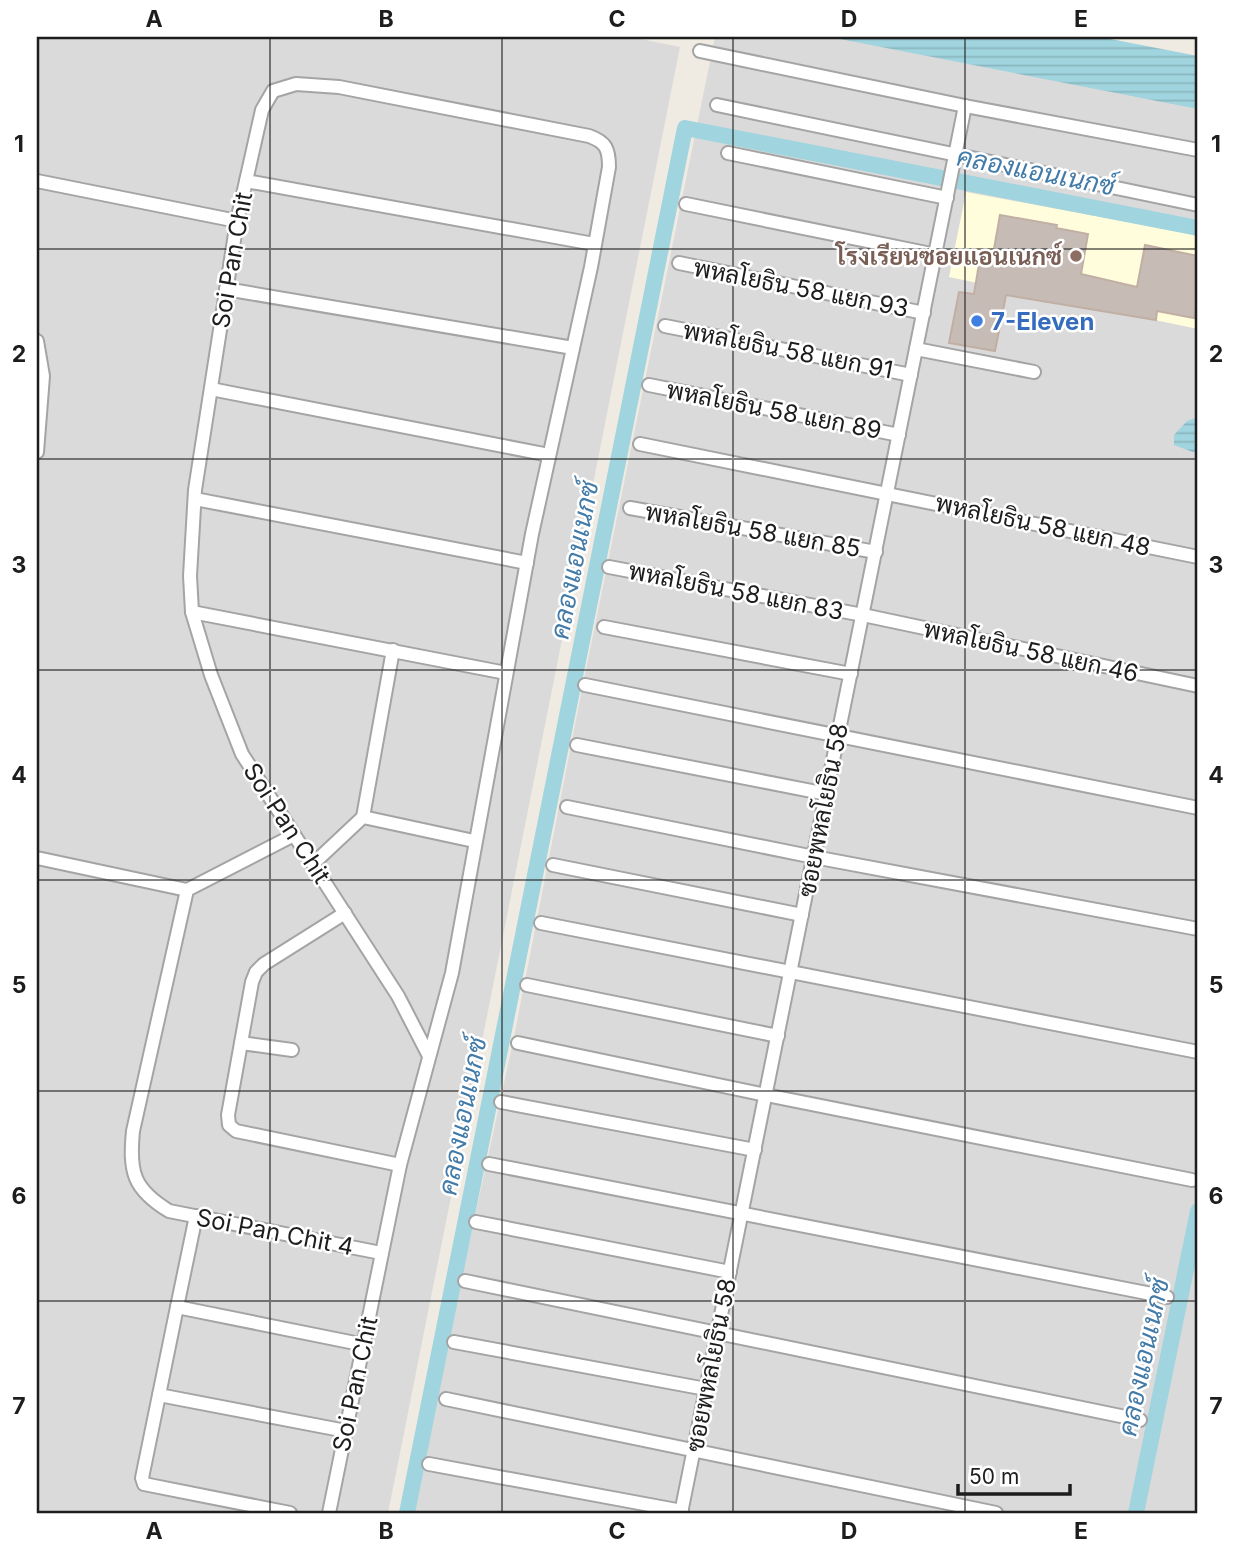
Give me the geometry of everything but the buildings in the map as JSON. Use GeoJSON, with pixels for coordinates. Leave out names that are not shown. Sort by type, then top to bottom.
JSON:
{"type":"FeatureCollection","features":[{"type":"Feature","properties":{"kind":"street"},"geometry":{"type":"LineString","coordinates":[[700,51],[965,106],[1198,150]]}},
{"type":"Feature","properties":{"kind":"street","name":"Soi Pan Chit"},"geometry":{"type":"LineString","coordinates":[[329,1513],[400,1165],[429,1056],[398,996],[242,754],[211,676],[192,612],[190,576],[195,499],[237,221],[262,110],[273,91],[296,84],[339,88],[603,141],[609,150],[609,167],[594,244]]}},
{"type":"Feature","properties":{"kind":"street"},"geometry":{"type":"LineString","coordinates":[[717,104],[1198,205]]}},
{"type":"Feature","properties":{"kind":"street","name":"ซอยพหลโยธิน 58"},"geometry":{"type":"LineString","coordinates":[[682,1512],[965,106]]}},
{"type":"Feature","properties":{"kind":"street"},"geometry":{"type":"LineString","coordinates":[[728,153],[948,193]]}},
{"type":"Feature","properties":{"kind":"street"},"geometry":{"type":"LineString","coordinates":[[37,181],[237,221]]}},
{"type":"Feature","properties":{"kind":"street"},"geometry":{"type":"LineString","coordinates":[[246,181],[594,244],[527,564],[452,972],[429,1056]]}},
{"type":"Feature","properties":{"kind":"street"},"geometry":{"type":"LineString","coordinates":[[687,204],[936,255]]}},
{"type":"Feature","properties":{"kind":"street","name":"พหลโยธิน 58 แยก 93"},"geometry":{"type":"LineString","coordinates":[[679,264],[924,313]]}},
{"type":"Feature","properties":{"kind":"street"},"geometry":{"type":"LineString","coordinates":[[226,289],[572,348]]}},
{"type":"Feature","properties":{"kind":"street","name":"พหลโยธิน 58 แยก 91"},"geometry":{"type":"LineString","coordinates":[[665,326],[911,375]]}},
{"type":"Feature","properties":{"kind":"street"},"geometry":{"type":"LineString","coordinates":[[37,341],[43,376],[37,452]]}},
{"type":"Feature","properties":{"kind":"street"},"geometry":{"type":"LineString","coordinates":[[916,349],[1034,372]]}},
{"type":"Feature","properties":{"kind":"street","name":"พหลโยธิน 58 แยก 89"},"geometry":{"type":"LineString","coordinates":[[649,385],[899,435]]}},
{"type":"Feature","properties":{"kind":"street"},"geometry":{"type":"LineString","coordinates":[[211,389],[549,455]]}},
{"type":"Feature","properties":{"kind":"street","name":"พหลโยธิน 58 แยก 48"},"geometry":{"type":"LineString","coordinates":[[640,444],[1198,557]]}},
{"type":"Feature","properties":{"kind":"street"},"geometry":{"type":"LineString","coordinates":[[195,499],[527,564]]}},
{"type":"Feature","properties":{"kind":"street","name":"พหลโยธิน 58 แยก 85"},"geometry":{"type":"LineString","coordinates":[[630,508],[876,552]]}},
{"type":"Feature","properties":{"kind":"street","name":"พหลโยธิน 58 แยก 83"},"geometry":{"type":"LineString","coordinates":[[609,567],[863,615]]}},
{"type":"Feature","properties":{"kind":"street"},"geometry":{"type":"LineString","coordinates":[[192,612],[506,673]]}},
{"type":"Feature","properties":{"kind":"street","name":"พหลโยธิน 58 แยก 46"},"geometry":{"type":"LineString","coordinates":[[863,615],[1198,686]]}},
{"type":"Feature","properties":{"kind":"street"},"geometry":{"type":"LineString","coordinates":[[604,627],[851,674]]}},
{"type":"Feature","properties":{"kind":"street"},"geometry":{"type":"LineString","coordinates":[[314,863],[363,817],[393,650]]}},
{"type":"Feature","properties":{"kind":"street"},"geometry":{"type":"LineString","coordinates":[[585,685],[1198,808]]}},
{"type":"Feature","properties":{"kind":"street"},"geometry":{"type":"LineString","coordinates":[[577,745],[827,794]]}},
{"type":"Feature","properties":{"kind":"street"},"geometry":{"type":"LineString","coordinates":[[567,807],[814,857],[1198,929]]}},
{"type":"Feature","properties":{"kind":"street"},"geometry":{"type":"LineString","coordinates":[[363,817],[474,841]]}},
{"type":"Feature","properties":{"kind":"street"},"geometry":{"type":"LineString","coordinates":[[37,858],[187,891],[294,835]]}},
{"type":"Feature","properties":{"kind":"street"},"geometry":{"type":"LineString","coordinates":[[553,865],[802,915]]}},
{"type":"Feature","properties":{"kind":"street","name":"Soi Pan Chit 4"},"geometry":{"type":"LineString","coordinates":[[187,891],[133,1131],[130,1156],[136,1180],[148,1198],[169,1211],[381,1253]]}},
{"type":"Feature","properties":{"kind":"street"},"geometry":{"type":"LineString","coordinates":[[345,913],[264,964],[256,972],[228,1115],[229,1125],[236,1131],[400,1165]]}},
{"type":"Feature","properties":{"kind":"street"},"geometry":{"type":"LineString","coordinates":[[541,923],[1198,1052]]}},
{"type":"Feature","properties":{"kind":"street"},"geometry":{"type":"LineString","coordinates":[[527,985],[778,1035]]}},
{"type":"Feature","properties":{"kind":"street"},"geometry":{"type":"LineString","coordinates":[[517,1043],[1192,1180]]}},
{"type":"Feature","properties":{"kind":"street"},"geometry":{"type":"LineString","coordinates":[[241,1044],[292,1050]]}},
{"type":"Feature","properties":{"kind":"street"},"geometry":{"type":"LineString","coordinates":[[501,1102],[755,1150]]}},
{"type":"Feature","properties":{"kind":"street"},"geometry":{"type":"LineString","coordinates":[[489,1164],[1167,1297]]}},
{"type":"Feature","properties":{"kind":"street"},"geometry":{"type":"LineString","coordinates":[[196,1216],[142,1478],[144,1484],[290,1513]]}},
{"type":"Feature","properties":{"kind":"street"},"geometry":{"type":"LineString","coordinates":[[476,1222],[730,1272]]}},
{"type":"Feature","properties":{"kind":"street"},"geometry":{"type":"LineString","coordinates":[[465,1281],[1140,1420]]}},
{"type":"Feature","properties":{"kind":"street"},"geometry":{"type":"LineString","coordinates":[[177,1307],[365,1345]]}},
{"type":"Feature","properties":{"kind":"street"},"geometry":{"type":"LineString","coordinates":[[454,1342],[706,1389]]}},
{"type":"Feature","properties":{"kind":"street"},"geometry":{"type":"LineString","coordinates":[[159,1395],[346,1431]]}},
{"type":"Feature","properties":{"kind":"street"},"geometry":{"type":"LineString","coordinates":[[446,1399],[996,1513]]}},
{"type":"Feature","properties":{"kind":"street"},"geometry":{"type":"LineString","coordinates":[[429,1464],[682,1512]]}},
{"type":"Feature","properties":{"kind":"shaded area"},"geometry":{"type":"Polygon","coordinates":[[[37,37],[631,37],[680,47],[388,1513],[37,1513],[37,37]]]}},
{"type":"Feature","properties":{"kind":"shaded area"},"geometry":{"type":"Polygon","coordinates":[[[715,37],[857,37],[1198,102],[1198,1513],[415,1513],[461,1280],[513,1042],[715,37]]]}},
{"type":"Feature","properties":{"kind":"shaded area","name":"โรงเรียนซอยแอนเนกซ์"},"geometry":{"type":"Polygon","coordinates":[[[966,192],[1198,235],[1198,329],[949,277],[966,192]]]}},
{"type":"Feature","properties":{"kind":"water"},"geometry":{"type":"Polygon","coordinates":[[[830,37],[1100,37],[1198,56],[1198,109],[830,37]]]}},
{"type":"Feature","properties":{"kind":"water"},"geometry":{"type":"Polygon","coordinates":[[[1198,417],[1198,454],[1174,445],[1174,435],[1187,421],[1198,417]]]}},
{"type":"Feature","properties":{"kind":"waterway","name":"คลองแอนเนกซ์"},"geometry":{"type":"LineString","coordinates":[[407,1513],[685,128],[1198,228]]}},
{"type":"Feature","properties":{"kind":"waterway","name":"คลองแอนเนกซ์"},"geometry":{"type":"LineString","coordinates":[[1136,1513],[1198,1211]]}},
{"type":"Feature","properties":{"kind":"place","name":"โรงเรียนซอยแอนเนกซ์"},"geometry":{"type":"Point","coordinates":[1076,256]}},
{"type":"Feature","properties":{"kind":"place","name":"7-Eleven"},"geometry":{"type":"Point","coordinates":[977,321]}}]}
